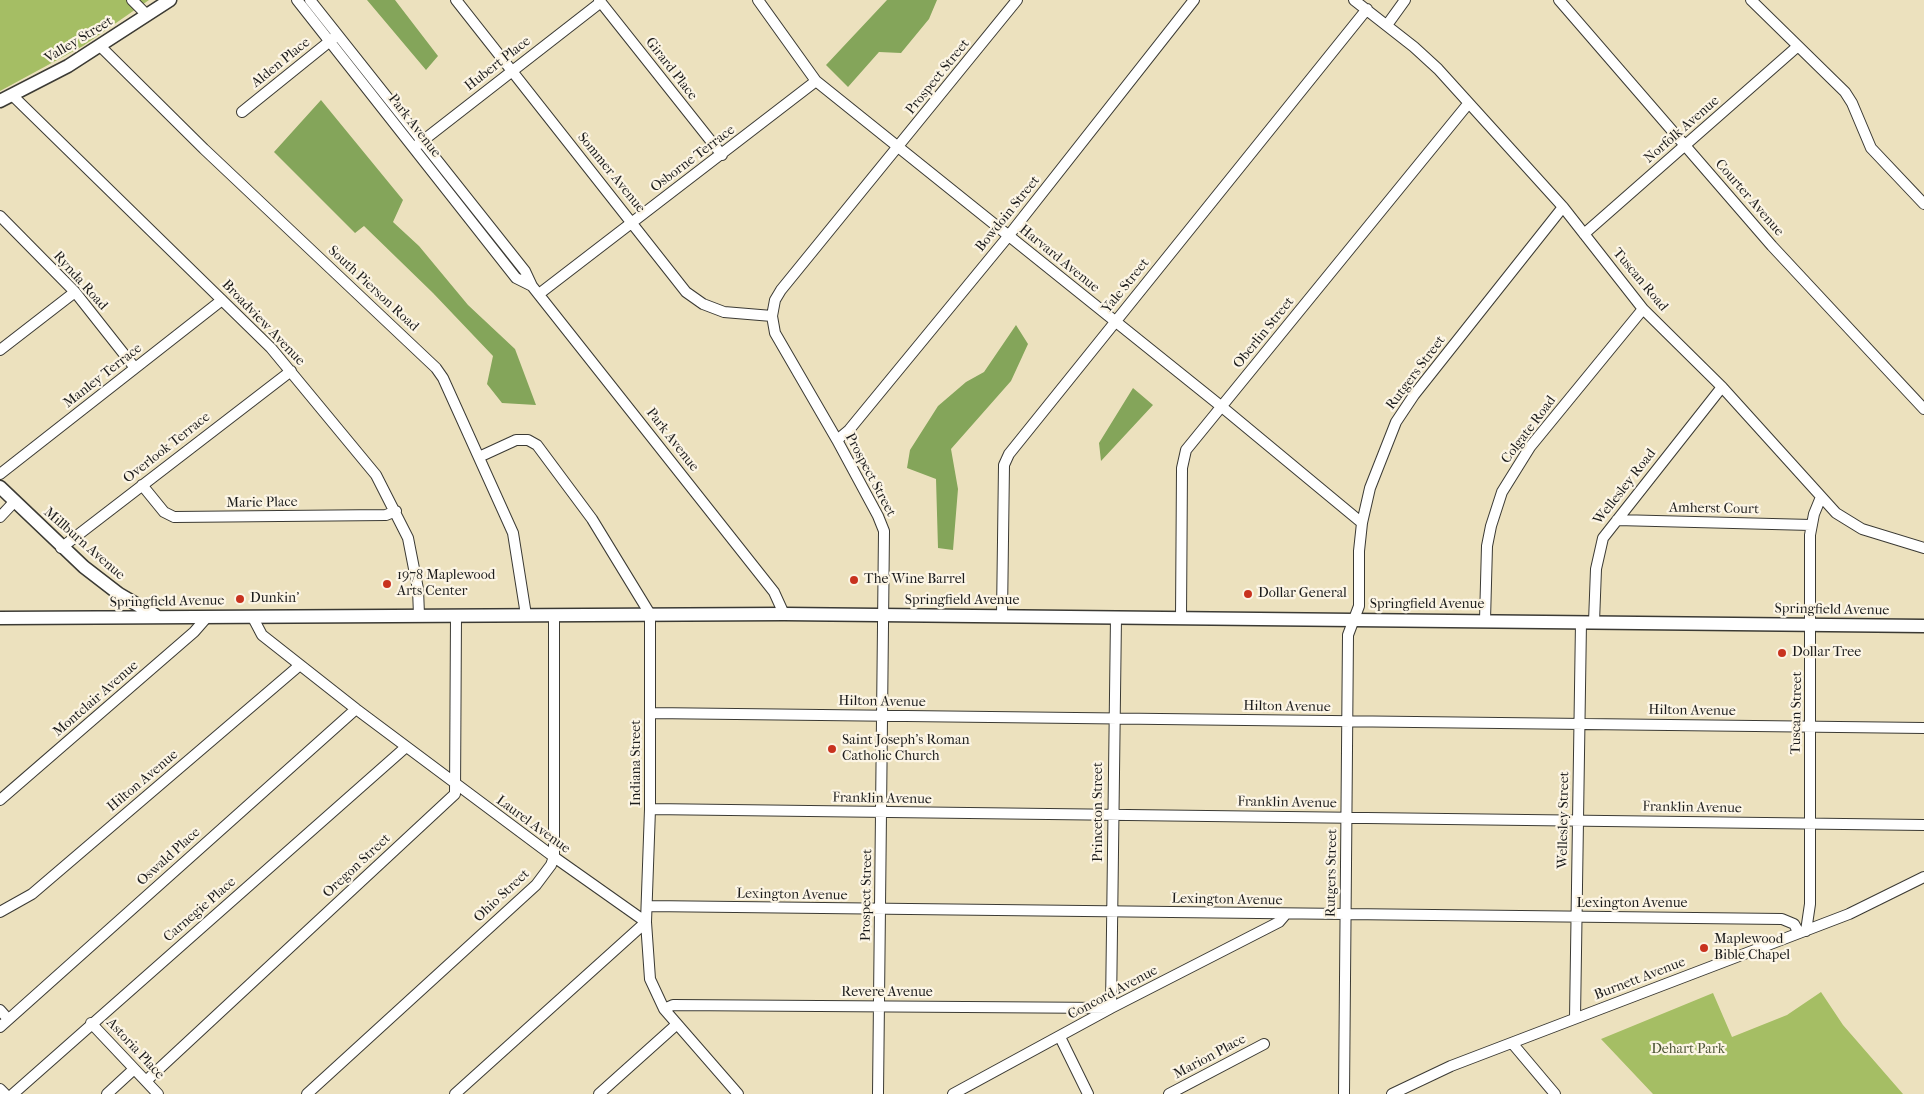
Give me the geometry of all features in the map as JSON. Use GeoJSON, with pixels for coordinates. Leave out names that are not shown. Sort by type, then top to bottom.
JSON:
{"type":"FeatureCollection","features":[{"type":"Feature","properties":{"kind":"main road","name":"Valley Street"},"geometry":{"type":"LineString","coordinates":[[0,101],[13,96],[100,46],[170,0]]}},
{"type":"Feature","properties":{"kind":"main road","name":"Millburn Avenue"},"geometry":{"type":"LineString","coordinates":[[0,487],[61,548],[119,594],[156,616]]}},
{"type":"Feature","properties":{"kind":"main road","name":"Springfield Avenue"},"geometry":{"type":"LineString","coordinates":[[0,618],[784,614],[1924,626]]}},
{"type":"Feature","properties":{"kind":"street"},"geometry":{"type":"LineString","coordinates":[[132,0],[148,15]]}},
{"type":"Feature","properties":{"kind":"street","name":"Park Avenue"},"geometry":{"type":"LineString","coordinates":[[297,0],[334,38],[418,144],[525,271],[536,290],[774,592],[784,614]]}},
{"type":"Feature","properties":{"kind":"street","name":"Park Avenue"},"geometry":{"type":"LineString","coordinates":[[310,0],[334,38]]}},
{"type":"Feature","properties":{"kind":"street","name":"Sommer Avenue"},"geometry":{"type":"LineString","coordinates":[[456,0],[686,292],[703,304],[724,312],[772,316]]}},
{"type":"Feature","properties":{"kind":"street","name":"Harvard Avenue"},"geometry":{"type":"LineString","coordinates":[[758,0],[816,81],[1222,406],[1362,523]]}},
{"type":"Feature","properties":{"kind":"street","name":"Prospect Street"},"geometry":{"type":"LineString","coordinates":[[878,1094],[884,531],[878,516],[837,440],[775,333],[772,316],[775,300],[781,290],[899,148],[1017,0]]}},
{"type":"Feature","properties":{"kind":"street","name":"Bowdoin Street"},"geometry":{"type":"LineString","coordinates":[[837,440],[849,430],[1008,236],[1194,0]]}},
{"type":"Feature","properties":{"kind":"street","name":"Tuscan Road"},"geometry":{"type":"LineString","coordinates":[[1354,0],[1388,25],[1438,69],[1563,207],[1643,308],[1722,387],[1821,497],[1849,524],[1924,548]]}},
{"type":"Feature","properties":{"kind":"street"},"geometry":{"type":"LineString","coordinates":[[1388,25],[1405,0]]}},
{"type":"Feature","properties":{"kind":"street","name":"Courter Avenue"},"geometry":{"type":"LineString","coordinates":[[1559,0],[1772,246],[1924,409]]}},
{"type":"Feature","properties":{"kind":"street"},"geometry":{"type":"LineString","coordinates":[[1751,0],[1845,92],[1852,102],[1871,148],[1924,204]]}},
{"type":"Feature","properties":{"kind":"street","name":"Hubert Place"},"geometry":{"type":"LineString","coordinates":[[418,144],[600,1]]}},
{"type":"Feature","properties":{"kind":"street","name":"Girard Place"},"geometry":{"type":"LineString","coordinates":[[600,1],[722,155]]}},
{"type":"Feature","properties":{"kind":"street","name":"Yale Street"},"geometry":{"type":"LineString","coordinates":[[1002,615],[1004,465],[1009,454],[1367,9]]}},
{"type":"Feature","properties":{"kind":"street","name":"Alden Place"},"geometry":{"type":"LineString","coordinates":[[242,112],[334,38]]}},
{"type":"Feature","properties":{"kind":"street","name":"South Pierson Road"},"geometry":{"type":"LineString","coordinates":[[100,46],[204,149],[436,368],[480,457],[513,533],[526,615]]}},
{"type":"Feature","properties":{"kind":"street","name":"Norfolk Avenue"},"geometry":{"type":"LineString","coordinates":[[1584,234],[1798,46]]}},
{"type":"Feature","properties":{"kind":"street","name":"Osborne Terrace"},"geometry":{"type":"LineString","coordinates":[[536,290],[722,155],[816,81]]}},
{"type":"Feature","properties":{"kind":"street","name":"Broadview Avenue"},"geometry":{"type":"LineString","coordinates":[[13,96],[222,300],[290,371],[376,475],[396,511],[408,538],[414,567],[419,616]]}},
{"type":"Feature","properties":{"kind":"street","name":"Oberlin Street"},"geometry":{"type":"LineString","coordinates":[[1181,617],[1182,468],[1186,450],[1468,104]]}},
{"type":"Feature","properties":{"kind":"street","name":"Rutgers Street"},"geometry":{"type":"LineString","coordinates":[[1344,1094],[1348,635],[1359,606],[1359,550],[1362,523],[1370,488],[1396,422],[1414,395],[1563,207]]}},
{"type":"Feature","properties":{"kind":"street","name":"Rynda Road"},"geometry":{"type":"LineString","coordinates":[[0,216],[75,292],[135,368]]}},
{"type":"Feature","properties":{"kind":"street"},"geometry":{"type":"LineString","coordinates":[[0,350],[75,292]]}},
{"type":"Feature","properties":{"kind":"street","name":"Manley Terrace"},"geometry":{"type":"LineString","coordinates":[[0,474],[222,300]]}},
{"type":"Feature","properties":{"kind":"street","name":"Colgate Road"},"geometry":{"type":"LineString","coordinates":[[1485,620],[1487,546],[1502,492],[1530,447],[1643,308]]}},
{"type":"Feature","properties":{"kind":"street","name":"Overlook Terrace"},"geometry":{"type":"LineString","coordinates":[[61,548],[290,371]]}},
{"type":"Feature","properties":{"kind":"street","name":"Wellesley Road"},"geometry":{"type":"LineString","coordinates":[[1594,622],[1596,570],[1599,549],[1603,538],[1722,387]]}},
{"type":"Feature","properties":{"kind":"street"},"geometry":{"type":"LineString","coordinates":[[480,457],[516,440],[528,440],[537,445],[592,519],[650,614]]}},
{"type":"Feature","properties":{"kind":"street","name":"Marie Place"},"geometry":{"type":"LineString","coordinates":[[142,485],[164,512],[174,517],[386,515],[396,511]]}},
{"type":"Feature","properties":{"kind":"street","name":"Tuscan Street"},"geometry":{"type":"LineString","coordinates":[[1802,932],[1810,904],[1811,525],[1821,497]]}},
{"type":"Feature","properties":{"kind":"street"},"geometry":{"type":"LineString","coordinates":[[0,517],[14,501]]}},
{"type":"Feature","properties":{"kind":"street","name":"Amherst Court"},"geometry":{"type":"LineString","coordinates":[[1617,520],[1811,525]]}},
{"type":"Feature","properties":{"kind":"street","name":"Indiana Street"},"geometry":{"type":"LineString","coordinates":[[646,922],[650,809],[650,614]]}},
{"type":"Feature","properties":{"kind":"street"},"geometry":{"type":"LineString","coordinates":[[554,615],[554,857]]}},
{"type":"Feature","properties":{"kind":"street","name":"Montclair Avenue"},"geometry":{"type":"LineString","coordinates":[[0,800],[194,632],[208,616]]}},
{"type":"Feature","properties":{"kind":"street","name":"Laurel Avenue"},"geometry":{"type":"LineString","coordinates":[[252,616],[262,635],[356,709],[554,857],[646,922]]}},
{"type":"Feature","properties":{"kind":"street"},"geometry":{"type":"LineString","coordinates":[[456,616],[456,785]]}},
{"type":"Feature","properties":{"kind":"street","name":"Princeton Street"},"geometry":{"type":"LineString","coordinates":[[1111,1008],[1116,617]]}},
{"type":"Feature","properties":{"kind":"street","name":"Wellesley Street"},"geometry":{"type":"LineString","coordinates":[[1575,1018],[1580,622]]}},
{"type":"Feature","properties":{"kind":"street","name":"Hilton Avenue"},"geometry":{"type":"LineString","coordinates":[[0,912],[32,894],[300,665]]}},
{"type":"Feature","properties":{"kind":"street","name":"Oswald Place"},"geometry":{"type":"LineString","coordinates":[[0,1027],[356,709]]}},
{"type":"Feature","properties":{"kind":"street","name":"Hilton Avenue"},"geometry":{"type":"LineString","coordinates":[[651,713],[1924,728]]}},
{"type":"Feature","properties":{"kind":"street","name":"Carnegie Place"},"geometry":{"type":"LineString","coordinates":[[13,1094],[406,747]]}},
{"type":"Feature","properties":{"kind":"street","name":"Oregon Street"},"geometry":{"type":"LineString","coordinates":[[146,1080],[455,794],[456,785]]}},
{"type":"Feature","properties":{"kind":"street","name":"Franklin Avenue"},"geometry":{"type":"LineString","coordinates":[[650,809],[1924,825]]}},
{"type":"Feature","properties":{"kind":"street","name":"Ohio Street"},"geometry":{"type":"LineString","coordinates":[[307,1094],[536,885],[551,865],[554,857]]}},
{"type":"Feature","properties":{"kind":"street","name":"Burnett Avenue"},"geometry":{"type":"LineString","coordinates":[[1392,1094],[1451,1066],[1849,914],[1924,877]]}},
{"type":"Feature","properties":{"kind":"street","name":"Lexington Avenue"},"geometry":{"type":"LineString","coordinates":[[648,906],[1285,915],[1782,919],[1794,924],[1802,932]]}},
{"type":"Feature","properties":{"kind":"street","name":"Concord Avenue"},"geometry":{"type":"LineString","coordinates":[[953,1094],[1111,1008],[1279,922],[1285,915]]}},
{"type":"Feature","properties":{"kind":"street"},"geometry":{"type":"LineString","coordinates":[[646,922],[650,979],[664,1009],[738,1094]]}},
{"type":"Feature","properties":{"kind":"street"},"geometry":{"type":"LineString","coordinates":[[455,1094],[646,922]]}},
{"type":"Feature","properties":{"kind":"street","name":"Revere Avenue"},"geometry":{"type":"LineString","coordinates":[[664,1009],[673,1005],[1111,1008]]}},
{"type":"Feature","properties":{"kind":"street"},"geometry":{"type":"LineString","coordinates":[[0,1010],[8,1019]]}},
{"type":"Feature","properties":{"kind":"street","name":"Astoria Place"},"geometry":{"type":"LineString","coordinates":[[92,1023],[133,1070],[146,1080],[158,1094]]}},
{"type":"Feature","properties":{"kind":"street"},"geometry":{"type":"LineString","coordinates":[[600,1094],[676,1025]]}},
{"type":"Feature","properties":{"kind":"street"},"geometry":{"type":"LineString","coordinates":[[1060,1037],[1088,1094]]}},
{"type":"Feature","properties":{"kind":"street"},"geometry":{"type":"LineString","coordinates":[[1512,1043],[1555,1094]]}},
{"type":"Feature","properties":{"kind":"street","name":"Marion Place"},"geometry":{"type":"LineString","coordinates":[[1169,1094],[1183,1091],[1264,1044]]}},
{"type":"Feature","properties":{"kind":"street"},"geometry":{"type":"LineString","coordinates":[[107,1094],[133,1070]]}},
{"type":"Feature","properties":{"kind":"street"},"geometry":{"type":"LineString","coordinates":[[0,1089],[5,1094]]}},
{"type":"Feature","properties":{"kind":"green space"},"geometry":{"type":"Polygon","coordinates":[[[0,0],[149,0],[83,46],[0,91],[0,0]]]}},
{"type":"Feature","properties":{"kind":"green space"},"geometry":{"type":"Polygon","coordinates":[[[367,0],[395,0],[438,56],[426,70],[367,0]]]}},
{"type":"Feature","properties":{"kind":"green space"},"geometry":{"type":"Polygon","coordinates":[[[887,0],[937,0],[929,19],[901,53],[879,52],[848,87],[826,65],[887,0]]]}},
{"type":"Feature","properties":{"kind":"green space"},"geometry":{"type":"Polygon","coordinates":[[[321,100],[403,200],[393,222],[419,246],[468,305],[515,349],[536,405],[502,403],[487,384],[493,356],[433,293],[364,226],[355,233],[274,152],[321,100]]]}},
{"type":"Feature","properties":{"kind":"green space"},"geometry":{"type":"Polygon","coordinates":[[[1016,325],[1028,344],[1011,381],[951,449],[958,489],[953,550],[938,548],[936,479],[907,468],[910,450],[938,406],[966,382],[984,372],[1016,325]]]}},
{"type":"Feature","properties":{"kind":"green space"},"geometry":{"type":"Polygon","coordinates":[[[1133,388],[1153,405],[1101,461],[1099,443],[1133,388]]]}},
{"type":"Feature","properties":{"kind":"green space","name":"Dehart Park"},"geometry":{"type":"Polygon","coordinates":[[[1821,992],[1843,1025],[1903,1094],[1653,1094],[1601,1039],[1713,993],[1732,1037],[1787,1015],[1821,992]]]}},
{"type":"Feature","properties":{"kind":"place","name":"The Wine Barrel"},"geometry":{"type":"Point","coordinates":[854,580]}},
{"type":"Feature","properties":{"kind":"place","name":"1978 Maplewood Arts Center"},"geometry":{"type":"Point","coordinates":[387,584]}},
{"type":"Feature","properties":{"kind":"place","name":"Dollar General"},"geometry":{"type":"Point","coordinates":[1248,594]}},
{"type":"Feature","properties":{"kind":"place","name":"Dunkin'"},"geometry":{"type":"Point","coordinates":[240,599]}},
{"type":"Feature","properties":{"kind":"place","name":"Dollar Tree"},"geometry":{"type":"Point","coordinates":[1782,653]}},
{"type":"Feature","properties":{"kind":"place","name":"Saint Joseph's Roman Catholic Church"},"geometry":{"type":"Point","coordinates":[832,749]}},
{"type":"Feature","properties":{"kind":"place","name":"Maplewood Bible Chapel"},"geometry":{"type":"Point","coordinates":[1704,948]}}]}
